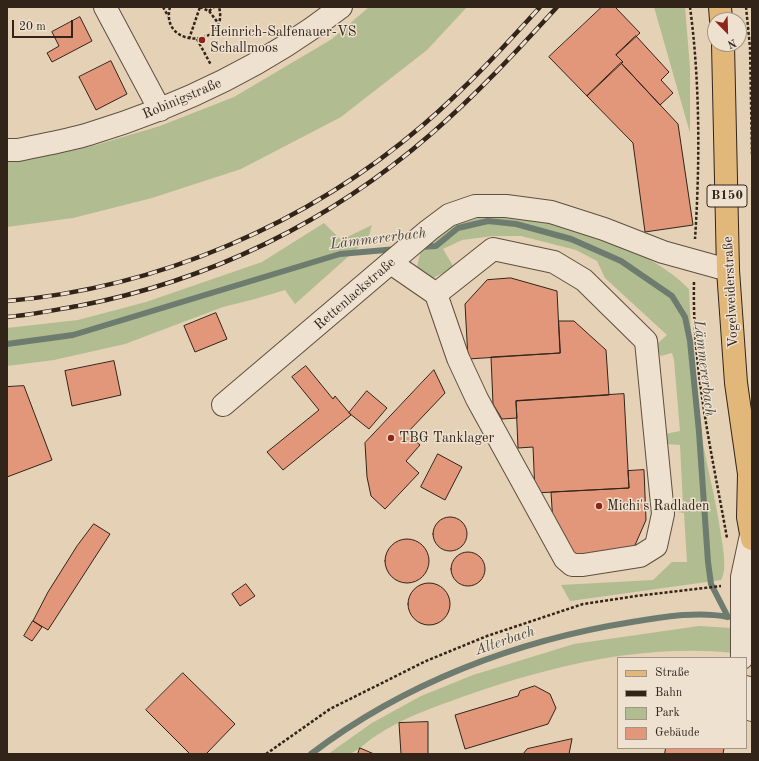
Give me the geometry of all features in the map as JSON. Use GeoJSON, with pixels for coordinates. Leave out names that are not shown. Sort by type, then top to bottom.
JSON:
{"type":"FeatureCollection","features":[{"type":"Feature","properties":{"kind":"main road","name":"Vogelweiderstraße"},"geometry":{"type":"LineString","coordinates":[[723,52],[728,270],[736,383],[750,476],[748,517],[751,537]]}},
{"type":"Feature","properties":{"kind":"street"},"geometry":{"type":"LineString","coordinates":[[105,7],[160,110]]}},
{"type":"Feature","properties":{"kind":"street","name":"Robinigstraße"},"geometry":{"type":"LineString","coordinates":[[7,150],[18,150],[88,134],[160,110],[222,83],[270,57],[317,26],[341,7]]}},
{"type":"Feature","properties":{"kind":"street","name":"Rettenlackstraße"},"geometry":{"type":"LineString","coordinates":[[223,406],[429,230],[449,215],[475,206],[506,206],[552,212],[604,229],[663,252],[728,270]]}},
{"type":"Feature","properties":{"kind":"street"},"geometry":{"type":"LineString","coordinates":[[396,259],[436,294],[458,358],[477,400],[565,558],[572,565],[583,566],[640,556],[656,546],[663,514],[646,341],[584,280],[554,262],[493,248],[436,294]]}},
{"type":"Feature","properties":{"kind":"street"},"geometry":{"type":"LineString","coordinates":[[742,657],[742,577],[751,537]]}},
{"type":"Feature","properties":{"kind":"street"},"geometry":{"type":"LineString","coordinates":[[747,691],[752,709]]}},
{"type":"Feature","properties":{"kind":"path"},"geometry":{"type":"LineString","coordinates":[[163,7],[176,32],[189,39],[197,39],[210,34],[218,23],[220,17],[219,7]]}},
{"type":"Feature","properties":{"kind":"path"},"geometry":{"type":"LineString","coordinates":[[169,18],[170,7]]}},
{"type":"Feature","properties":{"kind":"path"},"geometry":{"type":"LineString","coordinates":[[189,39],[199,7],[209,11],[218,23]]}},
{"type":"Feature","properties":{"kind":"path"},"geometry":{"type":"LineString","coordinates":[[209,11],[214,7]]}},
{"type":"Feature","properties":{"kind":"path"},"geometry":{"type":"LineString","coordinates":[[690,7],[697,55],[697,210],[693,301],[701,397],[728,544]]}},
{"type":"Feature","properties":{"kind":"path"},"geometry":{"type":"LineString","coordinates":[[746,7],[750,47],[752,154]]}},
{"type":"Feature","properties":{"kind":"path"},"geometry":{"type":"LineString","coordinates":[[197,39],[212,67]]}},
{"type":"Feature","properties":{"kind":"path"},"geometry":{"type":"LineString","coordinates":[[266,754],[330,708],[426,661],[487,636],[584,604],[720,586]]}},
{"type":"Feature","properties":{"kind":"green space"},"geometry":{"type":"Polygon","coordinates":[[[369,7],[467,7],[427,50],[341,117],[241,169],[152,198],[73,218],[7,227],[7,162],[96,145],[160,126],[234,97],[332,39],[369,7]]]}},
{"type":"Feature","properties":{"kind":"green space"},"geometry":{"type":"Polygon","coordinates":[[[654,7],[685,7],[690,68],[690,133],[654,7]]]}},
{"type":"Feature","properties":{"kind":"green space"},"geometry":{"type":"Polygon","coordinates":[[[500,214],[549,223],[601,238],[650,260],[671,273],[689,289],[697,405],[724,555],[724,569],[721,580],[570,601],[561,585],[653,580],[672,562],[687,562],[684,513],[670,511],[671,508],[683,505],[680,445],[666,444],[665,434],[680,431],[674,360],[672,353],[661,356],[657,351],[657,344],[667,335],[605,278],[597,261],[576,250],[521,236],[493,236],[462,240],[443,249],[453,266],[431,279],[417,268],[421,251],[426,239],[436,230],[463,219],[500,214]]]}},
{"type":"Feature","properties":{"kind":"green space"},"geometry":{"type":"Polygon","coordinates":[[[324,223],[341,240],[372,225],[368,239],[295,304],[285,290],[223,307],[125,344],[54,360],[7,366],[7,328],[78,320],[146,302],[262,262],[324,223]]]}},
{"type":"Feature","properties":{"kind":"green space"},"geometry":{"type":"Polygon","coordinates":[[[699,626],[732,628],[734,653],[693,651],[653,652],[612,657],[572,665],[493,686],[417,714],[386,729],[353,753],[344,755],[328,754],[372,723],[421,696],[473,675],[574,644],[699,626]]]}},
{"type":"Feature","properties":{"kind":"building"},"geometry":{"type":"Polygon","coordinates":[[[602,7],[615,7],[640,33],[616,55],[623,62],[587,96],[549,57],[602,7]]]}},
{"type":"Feature","properties":{"kind":"building"},"geometry":{"type":"Polygon","coordinates":[[[80,17],[92,41],[52,62],[47,53],[59,46],[52,32],[80,17]]]}},
{"type":"Feature","properties":{"kind":"building"},"geometry":{"type":"Polygon","coordinates":[[[636,36],[669,72],[661,80],[673,93],[660,105],[621,63],[623,62],[616,55],[636,36]]]}},
{"type":"Feature","properties":{"kind":"building"},"geometry":{"type":"Polygon","coordinates":[[[111,61],[127,94],[96,110],[79,77],[111,61]]]}},
{"type":"Feature","properties":{"kind":"building"},"geometry":{"type":"Polygon","coordinates":[[[621,63],[678,124],[693,225],[645,232],[633,143],[587,96],[621,63]]]}},
{"type":"Feature","properties":{"kind":"building"},"geometry":{"type":"Polygon","coordinates":[[[511,278],[557,291],[560,353],[468,359],[465,304],[487,280],[511,278]]]}},
{"type":"Feature","properties":{"kind":"building"},"geometry":{"type":"Polygon","coordinates":[[[216,313],[227,339],[195,352],[184,326],[216,313]]]}},
{"type":"Feature","properties":{"kind":"building"},"geometry":{"type":"Polygon","coordinates":[[[559,321],[574,321],[606,350],[609,395],[516,401],[517,418],[502,419],[493,404],[491,357],[560,353],[559,321]]]}},
{"type":"Feature","properties":{"kind":"building"},"geometry":{"type":"Polygon","coordinates":[[[114,361],[121,395],[72,406],[65,371],[114,361]]]}},
{"type":"Feature","properties":{"kind":"building"},"geometry":{"type":"Polygon","coordinates":[[[306,366],[333,399],[335,396],[351,415],[283,470],[267,452],[319,410],[292,377],[306,366]]]}},
{"type":"Feature","properties":{"kind":"building","name":"TBG Tanklager"},"geometry":{"type":"Polygon","coordinates":[[[434,370],[445,393],[407,433],[420,445],[406,461],[419,473],[385,509],[371,496],[367,477],[365,443],[434,370]]]}},
{"type":"Feature","properties":{"kind":"building"},"geometry":{"type":"Polygon","coordinates":[[[24,386],[52,460],[7,477],[7,387],[24,386]]]}},
{"type":"Feature","properties":{"kind":"building"},"geometry":{"type":"Polygon","coordinates":[[[367,391],[387,408],[369,429],[349,413],[367,391]]]}},
{"type":"Feature","properties":{"kind":"building"},"geometry":{"type":"Polygon","coordinates":[[[624,394],[629,488],[535,493],[533,447],[518,448],[516,401],[624,394]]]}},
{"type":"Feature","properties":{"kind":"building"},"geometry":{"type":"Polygon","coordinates":[[[438,454],[462,467],[445,500],[421,487],[438,454]]]}},
{"type":"Feature","properties":{"kind":"building","name":"Michi's Radladen"},"geometry":{"type":"Polygon","coordinates":[[[644,470],[646,520],[632,552],[570,555],[553,524],[551,492],[629,488],[628,471],[644,470]]]}},
{"type":"Feature","properties":{"kind":"building"},"geometry":{"type":"Polygon","coordinates":[[[447,517],[453,517],[462,522],[466,528],[466,540],[462,546],[453,551],[447,551],[438,546],[433,537],[433,531],[438,522],[447,517]]]}},
{"type":"Feature","properties":{"kind":"building"},"geometry":{"type":"Polygon","coordinates":[[[94,524],[110,534],[48,630],[33,621],[48,592],[77,546],[94,524]]]}},
{"type":"Feature","properties":{"kind":"building"},"geometry":{"type":"Polygon","coordinates":[[[403,539],[411,539],[416,540],[423,545],[428,552],[428,570],[423,577],[416,582],[403,583],[395,580],[388,573],[385,565],[385,557],[388,549],[395,542],[403,539]]]}},
{"type":"Feature","properties":{"kind":"building"},"geometry":{"type":"Polygon","coordinates":[[[465,552],[471,552],[480,557],[484,563],[484,575],[480,581],[471,586],[465,586],[456,581],[451,572],[451,566],[456,557],[465,552]]]}},
{"type":"Feature","properties":{"kind":"building"},"geometry":{"type":"Polygon","coordinates":[[[425,583],[433,583],[441,586],[447,592],[450,604],[447,616],[441,622],[433,625],[425,625],[417,622],[411,616],[408,608],[408,600],[411,592],[417,586],[425,583]]]}},
{"type":"Feature","properties":{"kind":"building"},"geometry":{"type":"Polygon","coordinates":[[[246,584],[255,596],[240,606],[232,594],[246,584]]]}},
{"type":"Feature","properties":{"kind":"building"},"geometry":{"type":"Polygon","coordinates":[[[33,621],[42,627],[32,641],[24,636],[33,621]]]}},
{"type":"Feature","properties":{"kind":"building"},"geometry":{"type":"Polygon","coordinates":[[[183,673],[235,724],[206,754],[190,754],[146,710],[183,673]]]}},
{"type":"Feature","properties":{"kind":"building"},"geometry":{"type":"Polygon","coordinates":[[[535,686],[550,694],[556,708],[548,724],[465,749],[455,715],[518,696],[520,691],[535,686]]]}},
{"type":"Feature","properties":{"kind":"building"},"geometry":{"type":"Polygon","coordinates":[[[428,722],[428,754],[401,754],[399,723],[428,722]]]}},
{"type":"Feature","properties":{"kind":"building"},"geometry":{"type":"Polygon","coordinates":[[[572,739],[569,754],[523,754],[527,749],[572,739]]]}},
{"type":"Feature","properties":{"kind":"building"},"geometry":{"type":"Polygon","coordinates":[[[360,748],[374,754],[358,754],[360,748]]]}},
{"type":"Feature","properties":{"kind":"building"},"geometry":{"type":"Polygon","coordinates":[[[666,749],[724,749],[723,754],[665,754],[666,749]]]}},
{"type":"Feature","properties":{"kind":"waterway","name":"Lämmererbach"},"geometry":{"type":"LineString","coordinates":[[420,247],[436,246],[458,228],[488,221],[516,224],[571,239],[621,261],[672,296],[685,317],[690,341],[711,584],[728,617]]}},
{"type":"Feature","properties":{"kind":"waterway","name":"Lämmererbach"},"geometry":{"type":"LineString","coordinates":[[7,344],[73,335],[340,254],[397,249]]}},
{"type":"Feature","properties":{"kind":"waterway","name":"Alterbach"},"geometry":{"type":"LineString","coordinates":[[311,754],[384,706],[423,686],[464,668],[505,653],[547,640],[632,622],[692,615],[716,615],[728,617]]}},
{"type":"Feature","properties":{"kind":"railway"},"geometry":{"type":"LineString","coordinates":[[7,301],[64,294],[120,282],[175,266],[228,245],[281,221],[331,192],[378,160],[423,125],[483,68],[540,7]]}},
{"type":"Feature","properties":{"kind":"railway"},"geometry":{"type":"LineString","coordinates":[[7,317],[78,306],[127,295],[174,281],[221,264],[266,244],[309,221],[352,194],[392,166],[431,134],[496,72],[557,7]]}},
{"type":"Feature","properties":{"kind":"place","name":"Heinrich-Salfenauer-VS Schallmoos"},"geometry":{"type":"Point","coordinates":[202,40]}},
{"type":"Feature","properties":{"kind":"place","name":"TBG Tanklager"},"geometry":{"type":"Point","coordinates":[391,438]}},
{"type":"Feature","properties":{"kind":"place","name":"Michi's Radladen"},"geometry":{"type":"Point","coordinates":[599,506]}}]}
